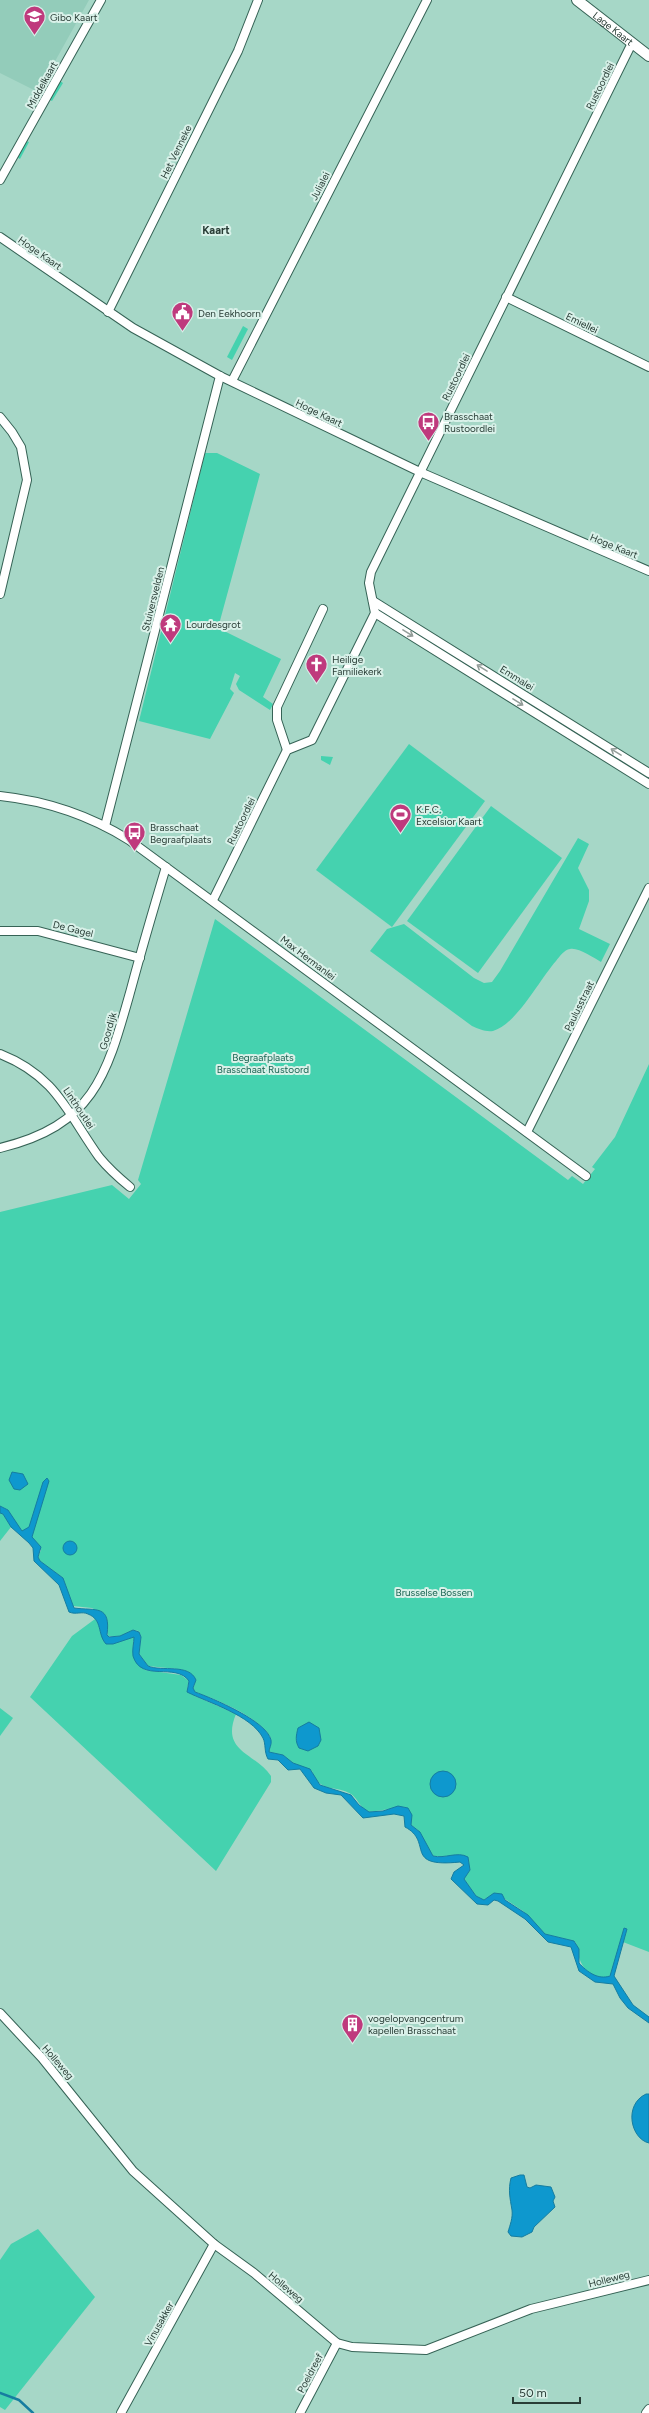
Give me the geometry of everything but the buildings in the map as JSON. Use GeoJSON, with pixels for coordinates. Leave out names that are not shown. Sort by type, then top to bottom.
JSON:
{"type":"FeatureCollection","features":[{"type":"Feature","properties":{"kind":"street","name":"Middelkaart"},"geometry":{"type":"LineString","coordinates":[[0,180],[101,0]]}},
{"type":"Feature","properties":{"kind":"street","name":"Het Venneke"},"geometry":{"type":"LineString","coordinates":[[108,312],[238,51],[258,0]]}},
{"type":"Feature","properties":{"kind":"street","name":"Julialei"},"geometry":{"type":"LineString","coordinates":[[232,381],[426,0]]}},
{"type":"Feature","properties":{"kind":"street","name":"Lage Kaart"},"geometry":{"type":"LineString","coordinates":[[578,0],[649,56]]}},
{"type":"Feature","properties":{"kind":"street","name":"Rustoordlei"},"geometry":{"type":"LineString","coordinates":[[375,613],[369,583],[371,572],[632,43]]}},
{"type":"Feature","properties":{"kind":"street","name":"Hoge Kaart"},"geometry":{"type":"LineString","coordinates":[[0,237],[108,312],[160,345],[220,376],[420,472],[649,571]]}},
{"type":"Feature","properties":{"kind":"street","name":"Emiellei"},"geometry":{"type":"LineString","coordinates":[[506,297],[649,366]]}},
{"type":"Feature","properties":{"kind":"street","name":"Stuiversvelden"},"geometry":{"type":"LineString","coordinates":[[105,826],[220,376]]}},
{"type":"Feature","properties":{"kind":"street"},"geometry":{"type":"LineString","coordinates":[[0,418],[12,432],[21,447],[27,480],[0,594]]}},
{"type":"Feature","properties":{"kind":"street","name":"Emmalei"},"geometry":{"type":"LineString","coordinates":[[373,601],[649,773]]}},
{"type":"Feature","properties":{"kind":"street"},"geometry":{"type":"LineString","coordinates":[[324,609],[277,707],[277,720],[287,750],[312,740],[375,613]]}},
{"type":"Feature","properties":{"kind":"street","name":"Emmalei"},"geometry":{"type":"LineString","coordinates":[[375,613],[649,784]]}},
{"type":"Feature","properties":{"kind":"street","name":"Rustoordlei"},"geometry":{"type":"LineString","coordinates":[[213,900],[287,750]]}},
{"type":"Feature","properties":{"kind":"street","name":"Max Hermanlei"},"geometry":{"type":"LineString","coordinates":[[0,796],[49,804],[81,815],[105,826],[213,900],[586,1176]]}},
{"type":"Feature","properties":{"kind":"street","name":"Goordijk"},"geometry":{"type":"LineString","coordinates":[[0,1148],[37,1137],[72,1115],[87,1100],[106,1069],[166,867]]}},
{"type":"Feature","properties":{"kind":"street","name":"Paulusstraat"},"geometry":{"type":"LineString","coordinates":[[527,1132],[649,888]]}},
{"type":"Feature","properties":{"kind":"street","name":"De Gagel"},"geometry":{"type":"LineString","coordinates":[[0,930],[38,931],[140,958]]}},
{"type":"Feature","properties":{"kind":"street","name":"Linthoutlei"},"geometry":{"type":"LineString","coordinates":[[0,1054],[39,1075],[62,1098],[100,1158],[130,1187]]}},
{"type":"Feature","properties":{"kind":"street","name":"Holleweg"},"geometry":{"type":"LineString","coordinates":[[0,2013],[42,2058],[133,2171],[214,2244],[254,2273],[337,2343],[352,2347],[426,2350],[531,2309],[649,2280]]}},
{"type":"Feature","properties":{"kind":"street","name":"Vinusakker"},"geometry":{"type":"LineString","coordinates":[[121,2413],[214,2244]]}},
{"type":"Feature","properties":{"kind":"street","name":"Poeldreef"},"geometry":{"type":"LineString","coordinates":[[300,2413],[337,2343]]}},
{"type":"Feature","properties":{"kind":"street"},"geometry":{"type":"LineString","coordinates":[[646,2413],[649,2409]]}},
{"type":"Feature","properties":{"kind":"shaded area","name":"Gibo Kaart"},"geometry":{"type":"Polygon","coordinates":[[[0,0],[89,0],[38,92],[0,73],[0,0]]]}},
{"type":"Feature","properties":{"kind":"green space"},"geometry":{"type":"Polygon","coordinates":[[[50,75],[53,77],[41,98],[38,96],[50,75]]]}},
{"type":"Feature","properties":{"kind":"green space"},"geometry":{"type":"Polygon","coordinates":[[[60,81],[63,83],[52,101],[50,100],[60,81]]]}},
{"type":"Feature","properties":{"kind":"green space"},"geometry":{"type":"Polygon","coordinates":[[[26,141],[29,142],[20,159],[17,157],[26,141]]]}},
{"type":"Feature","properties":{"kind":"green space"},"geometry":{"type":"Polygon","coordinates":[[[243,326],[248,329],[232,360],[227,357],[243,326]]]}},
{"type":"Feature","properties":{"kind":"green space"},"geometry":{"type":"Polygon","coordinates":[[[205,453],[217,453],[260,474],[218,628],[281,659],[263,697],[273,704],[270,710],[239,690],[236,684],[240,676],[235,673],[230,689],[234,693],[210,739],[139,721],[205,453]]]}},
{"type":"Feature","properties":{"kind":"green space"},"geometry":{"type":"Polygon","coordinates":[[[430,640],[495,682],[493,683],[429,643],[430,640]]]}},
{"type":"Feature","properties":{"kind":"green space"},"geometry":{"type":"Polygon","coordinates":[[[500,684],[578,733],[578,734],[499,686],[500,684]]]}},
{"type":"Feature","properties":{"kind":"green space"},"geometry":{"type":"Polygon","coordinates":[[[584,736],[625,761],[624,764],[583,740],[584,736]]]}},
{"type":"Feature","properties":{"kind":"green space","name":"K.F.C. Excelsior Kaart"},"geometry":{"type":"Polygon","coordinates":[[[409,744],[485,801],[392,927],[316,870],[409,744]]]}},
{"type":"Feature","properties":{"kind":"green space"},"geometry":{"type":"Polygon","coordinates":[[[321,756],[333,757],[330,765],[321,760],[321,756]]]}},
{"type":"Feature","properties":{"kind":"green space"},"geometry":{"type":"Polygon","coordinates":[[[491,806],[562,858],[478,973],[407,921],[491,806]]]}},
{"type":"Feature","properties":{"kind":"green space"},"geometry":{"type":"Polygon","coordinates":[[[578,838],[589,844],[578,868],[589,890],[589,901],[579,929],[610,944],[601,962],[586,953],[577,950],[570,949],[564,952],[519,1011],[502,1027],[490,1031],[472,1026],[370,951],[387,929],[404,924],[474,978],[484,983],[492,982],[500,971],[578,838]]]}},
{"type":"Feature","properties":{"kind":"green space","name":"Brusselse Bossen"},"geometry":{"type":"Polygon","coordinates":[[[215,919],[568,1180],[572,1176],[583,1184],[595,1169],[592,1167],[615,1137],[649,1064],[649,1952],[623,1942],[627,1929],[624,1928],[611,1974],[608,1977],[593,1975],[584,1968],[574,1941],[545,1934],[523,1911],[502,1897],[494,1894],[483,1900],[476,1896],[464,1879],[470,1870],[468,1857],[433,1856],[418,1830],[411,1825],[408,1808],[403,1807],[369,1812],[361,1806],[356,1798],[351,1794],[339,1789],[323,1786],[315,1778],[312,1771],[293,1763],[283,1755],[269,1752],[271,1740],[270,1736],[255,1721],[236,1709],[195,1692],[193,1688],[195,1684],[177,1669],[148,1666],[139,1654],[141,1637],[139,1631],[133,1630],[120,1636],[108,1636],[105,1615],[92,1608],[73,1606],[63,1578],[40,1561],[38,1557],[41,1550],[18,1527],[8,1510],[0,1506],[0,1212],[112,1185],[129,1199],[141,1184],[138,1180],[215,919]]]}},
{"type":"Feature","properties":{"kind":"green space"},"geometry":{"type":"Polygon","coordinates":[[[0,1513],[3,1514],[11,1527],[0,1541],[0,1513]]]}},
{"type":"Feature","properties":{"kind":"green space"},"geometry":{"type":"Polygon","coordinates":[[[95,1619],[99,1625],[102,1638],[106,1644],[134,1637],[133,1654],[145,1670],[181,1675],[189,1681],[187,1689],[195,1696],[236,1714],[232,1727],[236,1744],[242,1751],[265,1768],[271,1776],[271,1782],[216,1871],[30,1697],[72,1636],[95,1619]]]}},
{"type":"Feature","properties":{"kind":"green space"},"geometry":{"type":"Polygon","coordinates":[[[0,1708],[13,1718],[0,1736],[0,1708]]]}},
{"type":"Feature","properties":{"kind":"green space"},"geometry":{"type":"Polygon","coordinates":[[[38,2229],[95,2297],[5,2410],[0,2407],[0,2260],[11,2244],[38,2229]]]}},
{"type":"Feature","properties":{"kind":"water"},"geometry":{"type":"Polygon","coordinates":[[[12,1472],[23,1474],[28,1484],[20,1490],[14,1489],[9,1480],[12,1472]]]}},
{"type":"Feature","properties":{"kind":"water"},"geometry":{"type":"Polygon","coordinates":[[[47,1478],[49,1481],[32,1537],[41,1547],[38,1557],[40,1561],[63,1578],[74,1608],[100,1611],[104,1614],[107,1618],[107,1635],[109,1637],[120,1636],[133,1630],[139,1632],[141,1637],[139,1654],[148,1666],[154,1668],[188,1671],[196,1680],[193,1688],[195,1692],[238,1711],[260,1725],[271,1740],[269,1752],[283,1755],[293,1763],[310,1769],[320,1785],[351,1795],[359,1805],[369,1812],[383,1811],[398,1806],[408,1808],[412,1815],[411,1825],[420,1832],[433,1856],[442,1857],[464,1855],[468,1857],[470,1870],[464,1879],[476,1896],[484,1900],[494,1893],[502,1894],[505,1900],[528,1915],[545,1934],[574,1941],[579,1949],[579,1963],[593,1974],[601,1977],[610,1976],[624,1928],[627,1929],[614,1976],[633,2005],[649,2017],[649,2023],[628,2008],[620,1998],[613,1984],[595,1982],[579,1971],[571,1947],[548,1942],[525,1919],[498,1901],[494,1900],[488,1905],[477,1904],[451,1879],[454,1872],[464,1865],[460,1862],[442,1863],[425,1858],[418,1840],[413,1833],[405,1827],[404,1816],[394,1814],[363,1818],[341,1795],[326,1793],[314,1788],[300,1769],[288,1770],[278,1760],[268,1759],[264,1740],[257,1730],[229,1710],[187,1692],[189,1681],[183,1676],[176,1673],[143,1669],[137,1664],[133,1656],[134,1637],[113,1644],[106,1644],[103,1640],[98,1623],[93,1617],[86,1613],[69,1612],[59,1585],[34,1561],[33,1548],[11,1527],[3,1514],[0,1513],[0,1506],[8,1510],[22,1531],[29,1527],[43,1482],[47,1478]]]}},
{"type":"Feature","properties":{"kind":"water"},"geometry":{"type":"Polygon","coordinates":[[[67,1541],[73,1541],[77,1545],[77,1551],[73,1555],[67,1555],[63,1551],[63,1545],[67,1541]]]}},
{"type":"Feature","properties":{"kind":"water"},"geometry":{"type":"Polygon","coordinates":[[[309,1722],[319,1728],[321,1740],[318,1746],[308,1751],[299,1748],[296,1738],[298,1728],[309,1722]]]}},
{"type":"Feature","properties":{"kind":"water"},"geometry":{"type":"Polygon","coordinates":[[[443,1771],[452,1775],[456,1784],[452,1793],[443,1797],[434,1793],[430,1784],[434,1775],[443,1771]]]}},
{"type":"Feature","properties":{"kind":"water"},"geometry":{"type":"Polygon","coordinates":[[[646,2094],[649,2094],[649,2143],[638,2135],[634,2129],[632,2121],[634,2106],[639,2099],[646,2094]]]}},
{"type":"Feature","properties":{"kind":"water"},"geometry":{"type":"Polygon","coordinates":[[[524,2175],[527,2187],[530,2188],[536,2185],[551,2187],[555,2197],[553,2201],[555,2207],[534,2227],[532,2232],[522,2237],[511,2236],[508,2232],[512,2216],[509,2190],[510,2182],[511,2178],[524,2175]]]}},
{"type":"Feature","properties":{"kind":"waterway"},"geometry":{"type":"LineString","coordinates":[[0,2393],[19,2400],[33,2413]]}},
{"type":"Feature","properties":{"kind":"place","name":"Gibo Kaart"},"geometry":{"type":"Point","coordinates":[34,36]}},
{"type":"Feature","properties":{"kind":"place","name":"Den Eekhoorn"},"geometry":{"type":"Point","coordinates":[182,332]}},
{"type":"Feature","properties":{"kind":"place","name":"Brasschaat Rustoordlei"},"geometry":{"type":"Point","coordinates":[428,442]}},
{"type":"Feature","properties":{"kind":"place","name":"Lourdesgrot"},"geometry":{"type":"Point","coordinates":[170,644]}},
{"type":"Feature","properties":{"kind":"place","name":"Heilige Familiekerk"},"geometry":{"type":"Point","coordinates":[316,684]}},
{"type":"Feature","properties":{"kind":"place","name":"K.F.C. Excelsior Kaart"},"geometry":{"type":"Point","coordinates":[401,834]}},
{"type":"Feature","properties":{"kind":"place","name":"Brasschaat Begraafplaats"},"geometry":{"type":"Point","coordinates":[135,852]}},
{"type":"Feature","properties":{"kind":"place","name":"vogelopvangcentrum kapellen Brasschaat"},"geometry":{"type":"Point","coordinates":[352,2044]}},
{"type":"Feature","properties":{"kind":"district","name":"Kaart"},"geometry":{"type":"Point","coordinates":[216,230]}},
{"type":"Feature","properties":{"kind":"park label","name":"Begraafplaats Brasschaat Rustoord"},"geometry":{"type":"Point","coordinates":[263,1062]}}]}
